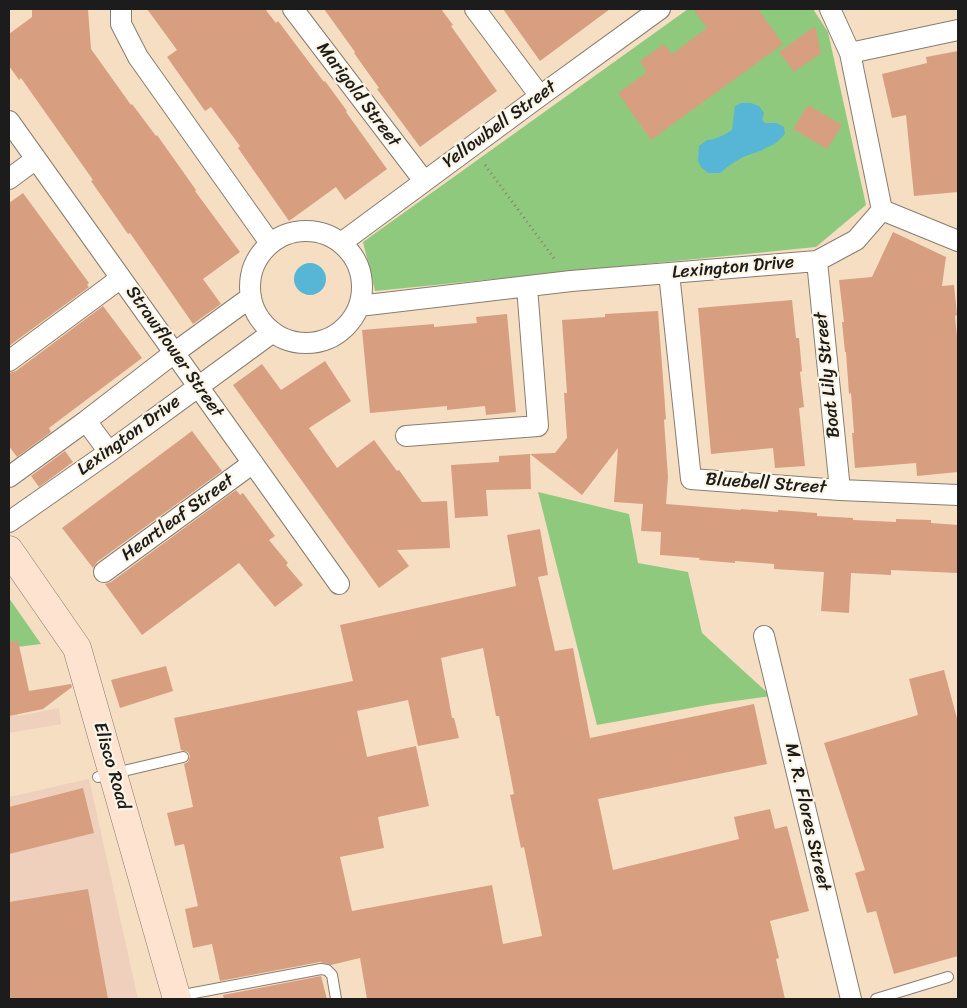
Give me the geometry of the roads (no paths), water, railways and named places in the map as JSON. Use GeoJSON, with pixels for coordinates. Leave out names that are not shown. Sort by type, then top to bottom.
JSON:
{"type":"FeatureCollection","features":[{"type":"Feature","properties":{"kind":"main road","name":"Elisco Road"},"geometry":{"type":"LineString","coordinates":[[9,550],[77,648],[105,776]]}},
{"type":"Feature","properties":{"kind":"main road","name":"Elisco Road"},"geometry":{"type":"LineString","coordinates":[[9,578],[65,660],[105,776],[171,998]]}},
{"type":"Feature","properties":{"kind":"street"},"geometry":{"type":"LineString","coordinates":[[121,9],[121,24],[138,57],[270,243]]}},
{"type":"Feature","properties":{"kind":"street","name":"Marigold Street"},"geometry":{"type":"LineString","coordinates":[[293,9],[424,182]]}},
{"type":"Feature","properties":{"kind":"street"},"geometry":{"type":"LineString","coordinates":[[475,9],[540,96]]}},
{"type":"Feature","properties":{"kind":"street"},"geometry":{"type":"LineString","coordinates":[[830,9],[850,53],[882,210],[958,241]]}},
{"type":"Feature","properties":{"kind":"street","name":"Yellowbell Street"},"geometry":{"type":"LineString","coordinates":[[341,243],[653,11]]}},
{"type":"Feature","properties":{"kind":"street"},"geometry":{"type":"LineString","coordinates":[[850,53],[958,30]]}},
{"type":"Feature","properties":{"kind":"street","name":"Strawflower Street"},"geometry":{"type":"LineString","coordinates":[[9,121],[339,584]]}},
{"type":"Feature","properties":{"kind":"street"},"geometry":{"type":"LineString","coordinates":[[9,180],[36,159]]}},
{"type":"Feature","properties":{"kind":"street","name":"Lexington Drive"},"geometry":{"type":"LineString","coordinates":[[359,306],[571,281],[817,261],[856,240],[882,210]]}},
{"type":"Feature","properties":{"kind":"street"},"geometry":{"type":"LineString","coordinates":[[305,230],[324,234],[341,243],[352,256],[360,272],[362,289],[359,306],[350,321],[338,333],[322,340],[305,343],[288,340],[273,332],[255,310],[251,297],[250,282],[253,268],[260,255],[270,243],[287,234],[305,230]]}},
{"type":"Feature","properties":{"kind":"street","name":"Boat Lily Street"},"geometry":{"type":"LineString","coordinates":[[817,261],[840,490]]}},
{"type":"Feature","properties":{"kind":"street","name":"Bluebell Street"},"geometry":{"type":"LineString","coordinates":[[669,273],[691,479],[840,490],[958,495]]}},
{"type":"Feature","properties":{"kind":"street"},"geometry":{"type":"LineString","coordinates":[[9,361],[121,278]]}},
{"type":"Feature","properties":{"kind":"street"},"geometry":{"type":"LineString","coordinates":[[406,436],[538,426],[527,287]]}},
{"type":"Feature","properties":{"kind":"street"},"geometry":{"type":"LineString","coordinates":[[9,477],[251,297]]}},
{"type":"Feature","properties":{"kind":"street","name":"Lexington Drive"},"geometry":{"type":"LineString","coordinates":[[9,522],[273,332]]}},
{"type":"Feature","properties":{"kind":"street"},"geometry":{"type":"LineString","coordinates":[[86,420],[108,452]]}},
{"type":"Feature","properties":{"kind":"street","name":"Heartleaf Street"},"geometry":{"type":"LineString","coordinates":[[104,572],[253,463]]}},
{"type":"Feature","properties":{"kind":"street","name":"M. R. Flores Street"},"geometry":{"type":"LineString","coordinates":[[764,636],[850,999]]}},
{"type":"Feature","properties":{"kind":"lane"},"geometry":{"type":"LineString","coordinates":[[105,776],[183,757]]}},
{"type":"Feature","properties":{"kind":"lane"},"geometry":{"type":"LineString","coordinates":[[171,998],[321,969],[327,970],[332,975],[336,999]]}},
{"type":"Feature","properties":{"kind":"lane"},"geometry":{"type":"LineString","coordinates":[[876,999],[948,977]]}},
{"type":"Feature","properties":{"kind":"water"},"geometry":{"type":"Polygon","coordinates":[[[741,103],[751,103],[759,106],[764,113],[762,120],[765,123],[776,123],[784,127],[785,134],[776,143],[743,157],[720,173],[708,173],[701,167],[698,161],[699,146],[707,140],[724,135],[732,130],[735,106],[741,103]]]}},
{"type":"Feature","properties":{"kind":"water"},"geometry":{"type":"Polygon","coordinates":[[[310,263],[322,267],[326,279],[322,291],[310,295],[298,291],[294,279],[298,267],[310,263]]]}}]}
